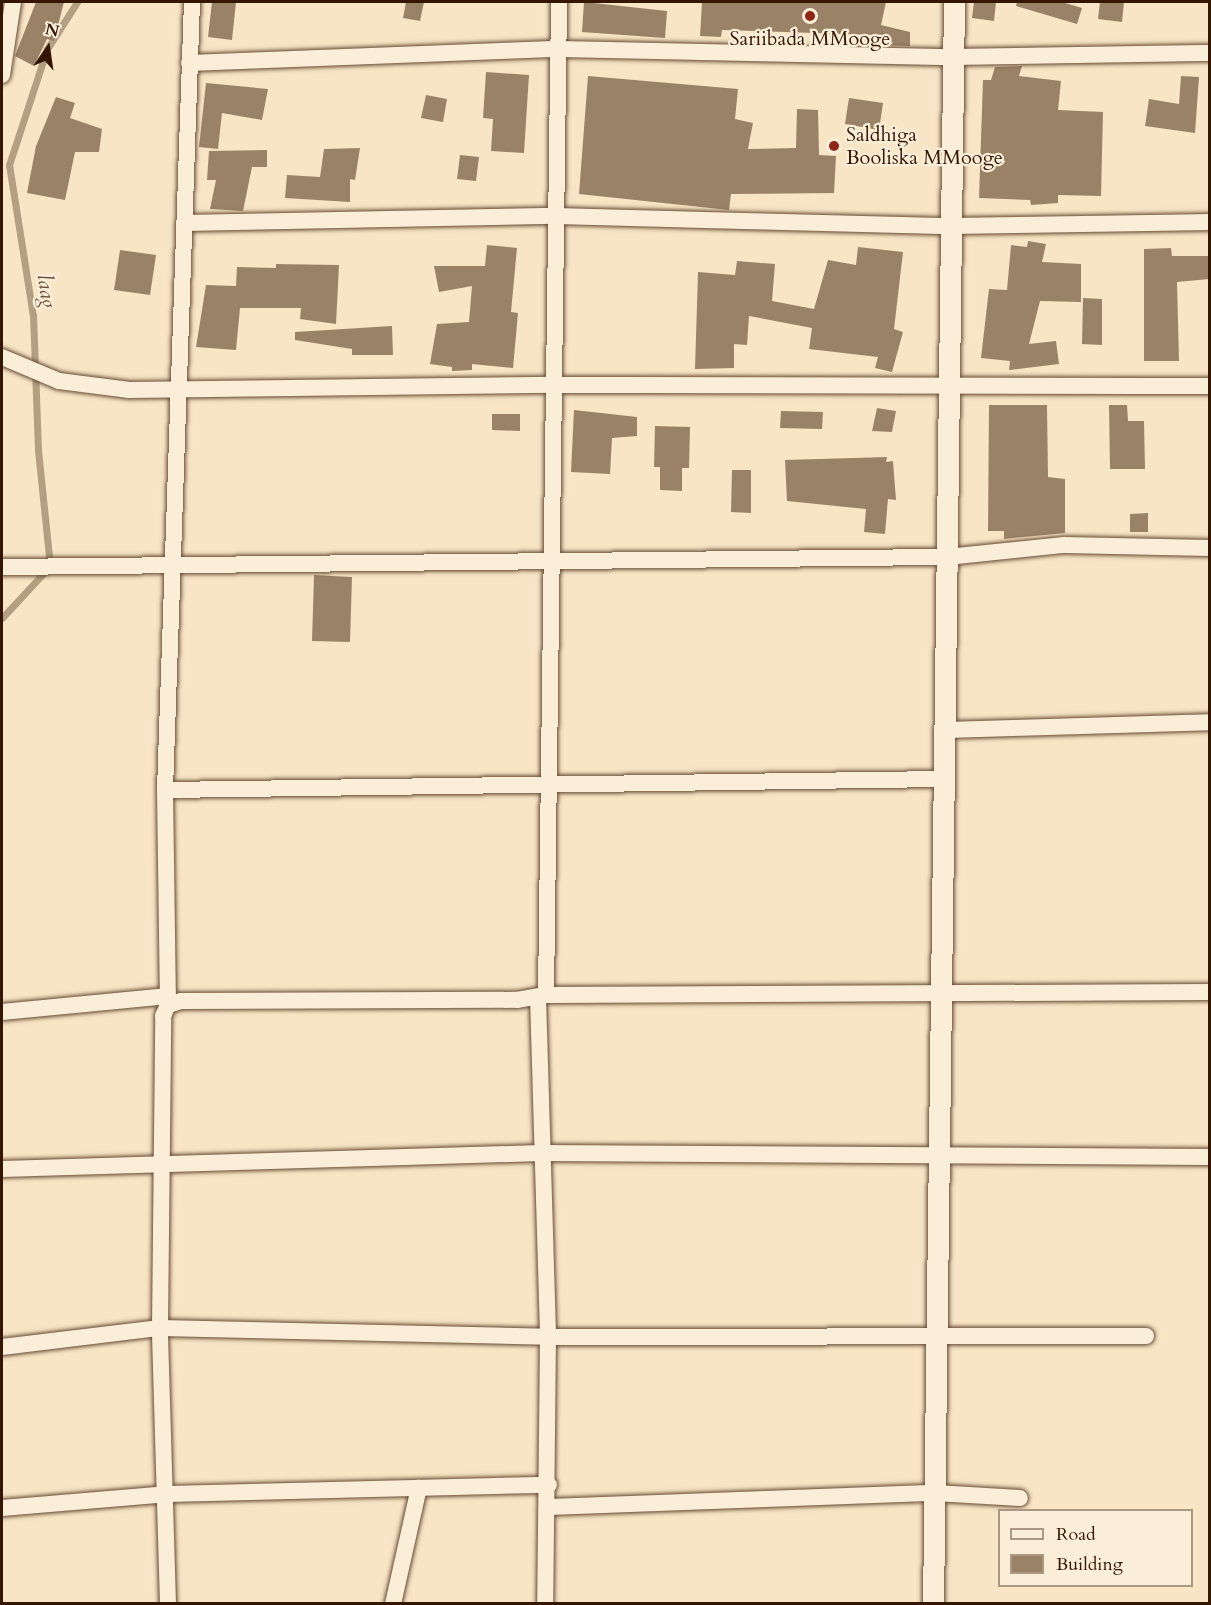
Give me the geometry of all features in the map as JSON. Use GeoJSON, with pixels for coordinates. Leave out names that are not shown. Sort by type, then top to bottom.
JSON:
{"type":"FeatureCollection","features":[{"type":"Feature","properties":{"kind":"street"},"geometry":{"type":"LineString","coordinates":[[2,75],[13,2]]}},
{"type":"Feature","properties":{"kind":"street"},"geometry":{"type":"LineString","coordinates":[[168,1604],[168,1494],[160,1328],[165,1162],[163,1016],[168,1000],[165,790],[192,2]]}},
{"type":"Feature","properties":{"kind":"street"},"geometry":{"type":"LineString","coordinates":[[545,1604],[549,1507],[549,1337],[540,1153],[542,996],[549,784],[559,2]]}},
{"type":"Feature","properties":{"kind":"street"},"geometry":{"type":"LineString","coordinates":[[933,1604],[954,2]]}},
{"type":"Feature","properties":{"kind":"street"},"geometry":{"type":"LineString","coordinates":[[189,63],[558,49],[952,57],[1209,53]]}},
{"type":"Feature","properties":{"kind":"street"},"geometry":{"type":"LineString","coordinates":[[184,223],[556,216],[951,226],[1209,222]]}},
{"type":"Feature","properties":{"kind":"street"},"geometry":{"type":"LineString","coordinates":[[2,357],[32,366],[59,381],[98,389],[554,385],[1209,386]]}},
{"type":"Feature","properties":{"kind":"street"},"geometry":{"type":"LineString","coordinates":[[2,567],[173,562],[947,557],[1064,545],[1209,548]]}},
{"type":"Feature","properties":{"kind":"street"},"geometry":{"type":"LineString","coordinates":[[945,730],[1209,722]]}},
{"type":"Feature","properties":{"kind":"street"},"geometry":{"type":"LineString","coordinates":[[165,790],[944,779]]}},
{"type":"Feature","properties":{"kind":"street"},"geometry":{"type":"LineString","coordinates":[[2,1012],[168,1000],[941,991],[1209,992]]}},
{"type":"Feature","properties":{"kind":"street"},"geometry":{"type":"LineString","coordinates":[[2,1169],[165,1162],[540,1153],[939,1159],[1209,1157]]}},
{"type":"Feature","properties":{"kind":"street"},"geometry":{"type":"LineString","coordinates":[[2,1347],[160,1328],[549,1337],[1146,1336]]}},
{"type":"Feature","properties":{"kind":"street"},"geometry":{"type":"LineString","coordinates":[[2,1508],[168,1494],[549,1485]]}},
{"type":"Feature","properties":{"kind":"street"},"geometry":{"type":"LineString","coordinates":[[393,1604],[419,1488]]}},
{"type":"Feature","properties":{"kind":"street"},"geometry":{"type":"LineString","coordinates":[[549,1507],[935,1493],[1020,1498]]}},
{"type":"Feature","properties":{"kind":"building"},"geometry":{"type":"Polygon","coordinates":[[[36,2],[64,2],[54,41],[47,39],[34,66],[15,56],[36,2]]]}},
{"type":"Feature","properties":{"kind":"building"},"geometry":{"type":"Polygon","coordinates":[[[212,2],[236,2],[232,40],[208,37],[212,2]]]}},
{"type":"Feature","properties":{"kind":"building"},"geometry":{"type":"Polygon","coordinates":[[[406,2],[424,2],[420,21],[403,18],[406,2]]]}},
{"type":"Feature","properties":{"kind":"building"},"geometry":{"type":"Polygon","coordinates":[[[584,2],[667,11],[665,38],[582,32],[584,2]]]}},
{"type":"Feature","properties":{"kind":"building","name":"Sariibada MMooge"},"geometry":{"type":"Polygon","coordinates":[[[702,2],[886,2],[881,25],[910,32],[910,46],[876,45],[875,35],[722,30],[721,37],[700,36],[702,2]]]}},
{"type":"Feature","properties":{"kind":"building"},"geometry":{"type":"Polygon","coordinates":[[[974,2],[996,2],[994,21],[972,18],[974,2]]]}},
{"type":"Feature","properties":{"kind":"building"},"geometry":{"type":"Polygon","coordinates":[[[1017,2],[1062,2],[1082,8],[1077,24],[1016,6],[1017,2]]]}},
{"type":"Feature","properties":{"kind":"building"},"geometry":{"type":"Polygon","coordinates":[[[1100,2],[1124,2],[1122,22],[1098,19],[1100,2]]]}},
{"type":"Feature","properties":{"kind":"building"},"geometry":{"type":"Polygon","coordinates":[[[1022,66],[1019,76],[1061,81],[1058,110],[1103,112],[1101,196],[1058,195],[1058,203],[1031,205],[1030,200],[979,198],[983,80],[991,80],[995,67],[1022,66]]]}},
{"type":"Feature","properties":{"kind":"building"},"geometry":{"type":"Polygon","coordinates":[[[486,72],[529,75],[524,153],[491,151],[493,119],[483,118],[486,72]]]}},
{"type":"Feature","properties":{"kind":"building"},"geometry":{"type":"Polygon","coordinates":[[[588,76],[738,89],[735,119],[753,123],[748,149],[796,148],[797,109],[818,110],[819,155],[836,156],[834,193],[731,194],[729,210],[579,194],[588,76]]]}},
{"type":"Feature","properties":{"kind":"building"},"geometry":{"type":"Polygon","coordinates":[[[1181,76],[1199,77],[1195,133],[1145,126],[1149,99],[1179,104],[1181,76]]]}},
{"type":"Feature","properties":{"kind":"building"},"geometry":{"type":"Polygon","coordinates":[[[206,83],[268,89],[262,120],[222,113],[218,149],[199,147],[206,83]]]}},
{"type":"Feature","properties":{"kind":"building"},"geometry":{"type":"Polygon","coordinates":[[[426,95],[447,99],[443,122],[421,118],[426,95]]]}},
{"type":"Feature","properties":{"kind":"building"},"geometry":{"type":"Polygon","coordinates":[[[56,97],[75,103],[70,118],[102,129],[99,152],[75,152],[65,200],[27,193],[36,146],[56,97]]]}},
{"type":"Feature","properties":{"kind":"building"},"geometry":{"type":"Polygon","coordinates":[[[849,98],[883,103],[879,130],[845,124],[849,98]]]}},
{"type":"Feature","properties":{"kind":"building"},"geometry":{"type":"Polygon","coordinates":[[[360,148],[355,180],[350,179],[350,202],[285,198],[287,175],[320,177],[324,149],[360,148]]]}},
{"type":"Feature","properties":{"kind":"building"},"geometry":{"type":"Polygon","coordinates":[[[267,150],[267,167],[252,167],[243,211],[210,209],[216,180],[207,180],[209,151],[267,150]]]}},
{"type":"Feature","properties":{"kind":"building"},"geometry":{"type":"Polygon","coordinates":[[[460,155],[479,157],[476,181],[457,179],[460,155]]]}},
{"type":"Feature","properties":{"kind":"building"},"geometry":{"type":"Polygon","coordinates":[[[1028,241],[1046,244],[1042,262],[1081,264],[1081,302],[1040,301],[1029,344],[1056,341],[1059,364],[1009,370],[1010,361],[981,358],[989,289],[1007,290],[1011,245],[1027,247],[1028,241]]]}},
{"type":"Feature","properties":{"kind":"building"},"geometry":{"type":"Polygon","coordinates":[[[487,245],[517,248],[511,312],[518,313],[513,368],[472,364],[472,370],[452,371],[452,367],[430,364],[437,324],[469,322],[472,286],[439,292],[434,266],[485,266],[487,245]]]}},
{"type":"Feature","properties":{"kind":"building"},"geometry":{"type":"Polygon","coordinates":[[[858,247],[903,252],[894,329],[903,332],[892,372],[875,368],[878,357],[809,349],[812,328],[749,316],[747,345],[734,344],[734,368],[695,369],[698,272],[735,275],[737,261],[775,264],[772,301],[814,309],[828,260],[856,265],[858,247]]]}},
{"type":"Feature","properties":{"kind":"building"},"geometry":{"type":"Polygon","coordinates":[[[1171,248],[1172,256],[1209,256],[1209,279],[1177,282],[1179,361],[1144,361],[1144,249],[1171,248]]]}},
{"type":"Feature","properties":{"kind":"building"},"geometry":{"type":"Polygon","coordinates":[[[120,250],[156,255],[150,295],[114,290],[120,250]]]}},
{"type":"Feature","properties":{"kind":"building"},"geometry":{"type":"Polygon","coordinates":[[[276,264],[339,265],[336,324],[300,319],[301,308],[240,308],[236,350],[196,347],[206,285],[236,286],[237,267],[276,268],[276,264]]]}},
{"type":"Feature","properties":{"kind":"building"},"geometry":{"type":"Polygon","coordinates":[[[1083,298],[1102,299],[1102,345],[1082,344],[1083,298]]]}},
{"type":"Feature","properties":{"kind":"building"},"geometry":{"type":"Polygon","coordinates":[[[392,326],[393,355],[352,355],[352,349],[295,340],[295,332],[392,326]]]}},
{"type":"Feature","properties":{"kind":"building"},"geometry":{"type":"Polygon","coordinates":[[[989,405],[1047,405],[1048,477],[1065,479],[1065,533],[1004,539],[1004,531],[988,531],[989,405]]]}},
{"type":"Feature","properties":{"kind":"building"},"geometry":{"type":"Polygon","coordinates":[[[1109,405],[1127,405],[1128,421],[1144,421],[1145,469],[1110,469],[1109,405]]]}},
{"type":"Feature","properties":{"kind":"building"},"geometry":{"type":"Polygon","coordinates":[[[877,408],[896,411],[892,432],[872,431],[877,408]]]}},
{"type":"Feature","properties":{"kind":"building"},"geometry":{"type":"Polygon","coordinates":[[[574,410],[637,417],[637,436],[612,438],[610,474],[571,472],[574,410]]]}},
{"type":"Feature","properties":{"kind":"building"},"geometry":{"type":"Polygon","coordinates":[[[781,411],[823,412],[822,429],[780,428],[781,411]]]}},
{"type":"Feature","properties":{"kind":"building"},"geometry":{"type":"Polygon","coordinates":[[[492,414],[520,414],[520,431],[492,430],[492,414]]]}},
{"type":"Feature","properties":{"kind":"building"},"geometry":{"type":"Polygon","coordinates":[[[655,426],[690,427],[689,468],[682,468],[682,491],[660,490],[660,467],[654,467],[655,426]]]}},
{"type":"Feature","properties":{"kind":"building"},"geometry":{"type":"Polygon","coordinates":[[[887,457],[886,462],[893,461],[896,500],[888,499],[885,534],[864,532],[866,509],[787,501],[785,460],[887,457]]]}},
{"type":"Feature","properties":{"kind":"building"},"geometry":{"type":"Polygon","coordinates":[[[732,470],[751,470],[751,513],[731,512],[732,470]]]}},
{"type":"Feature","properties":{"kind":"building"},"geometry":{"type":"Polygon","coordinates":[[[1148,513],[1148,532],[1130,532],[1130,514],[1148,513]]]}},
{"type":"Feature","properties":{"kind":"building"},"geometry":{"type":"Polygon","coordinates":[[[314,575],[352,577],[350,642],[312,641],[314,575]]]}},
{"type":"Feature","properties":{"kind":"waterway","name":"laag"},"geometry":{"type":"LineString","coordinates":[[2,618],[50,566],[38,450],[33,316],[9,165],[47,49],[77,2]]}},
{"type":"Feature","properties":{"kind":"place","name":"Sariibada MMooge"},"geometry":{"type":"Point","coordinates":[810,16]}},
{"type":"Feature","properties":{"kind":"place","name":"Saldhiga Booliska MMooge"},"geometry":{"type":"Point","coordinates":[834,146]}}]}
